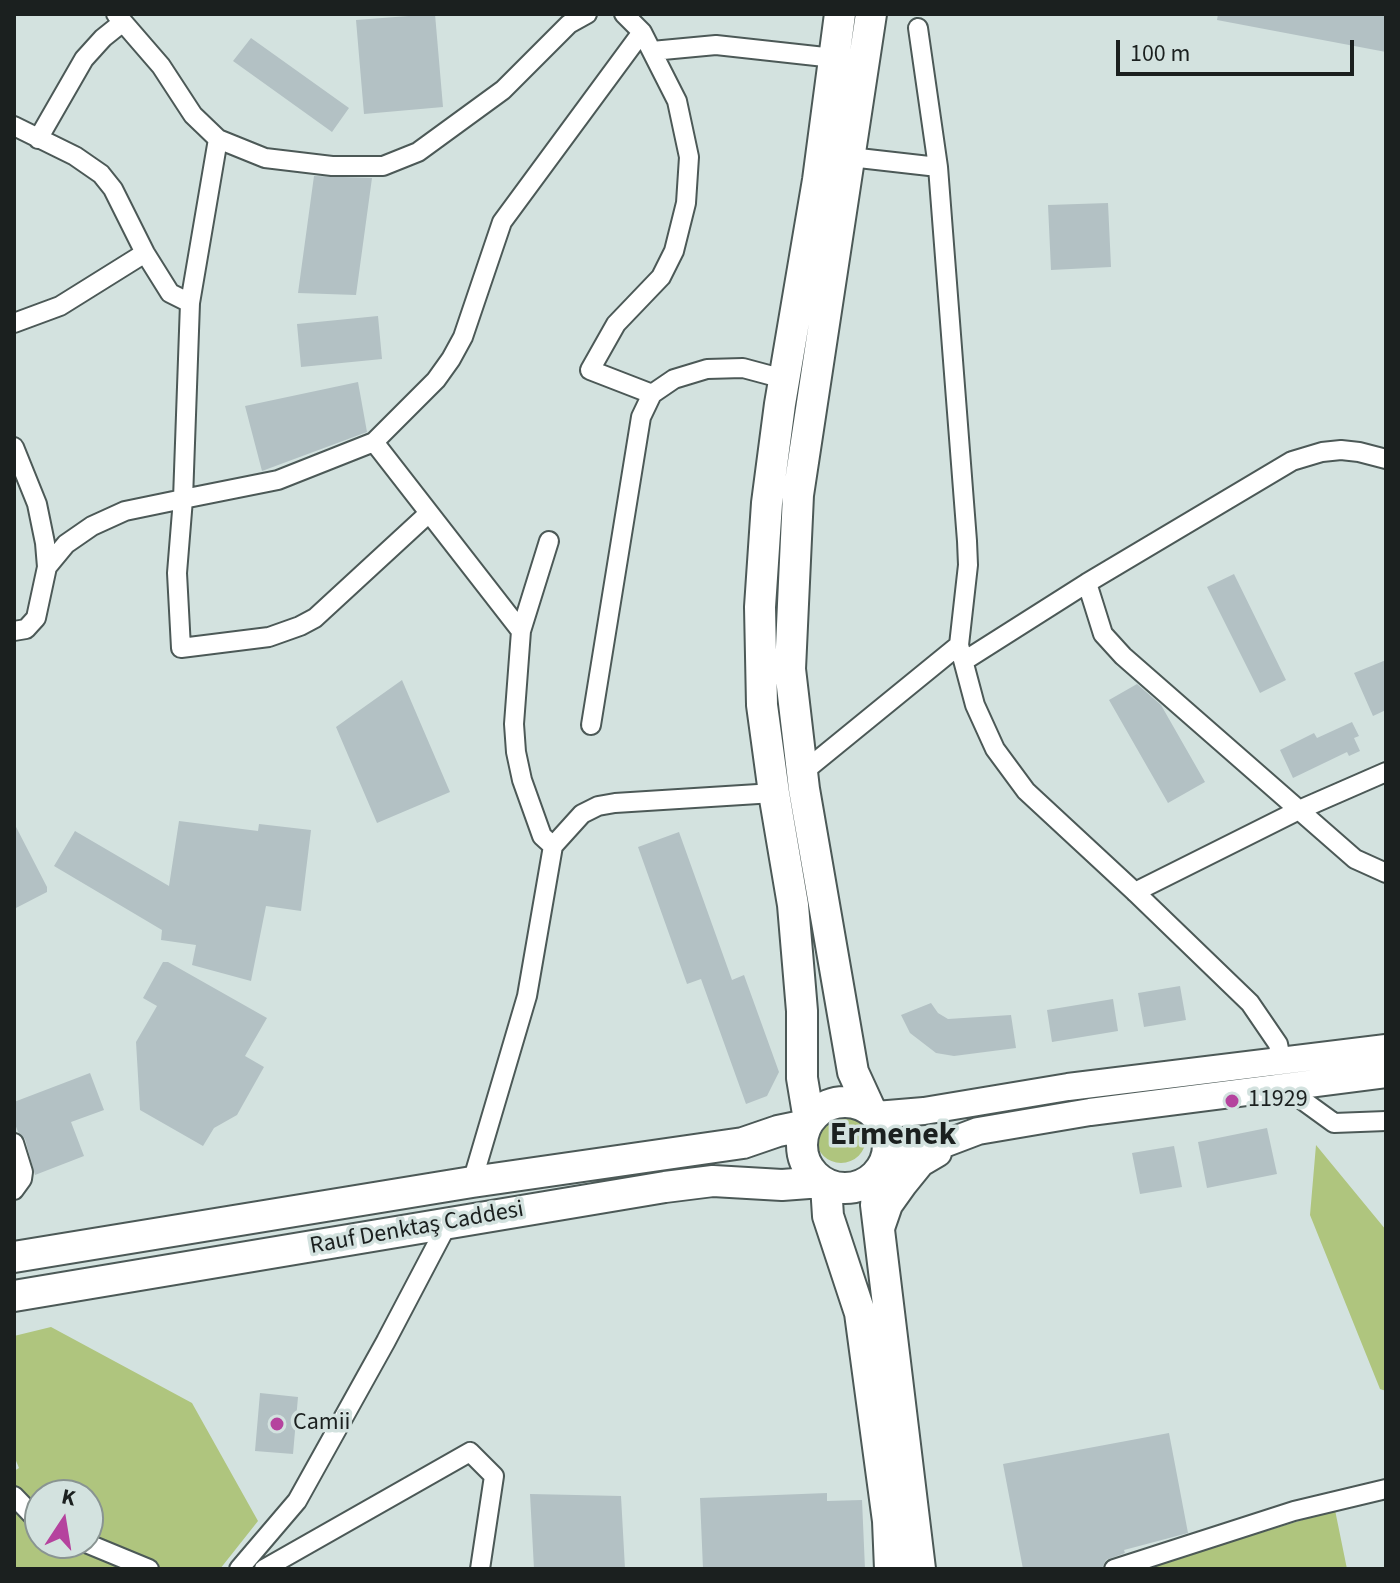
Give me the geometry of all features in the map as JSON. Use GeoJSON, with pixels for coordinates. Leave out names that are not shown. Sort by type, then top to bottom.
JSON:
{"type":"FeatureCollection","features":[{"type":"Feature","properties":{"kind":"main road"},"geometry":{"type":"LineString","coordinates":[[808,1122],[802,1078],[802,1011],[793,905],[762,705],[760,607],[767,503],[784,379],[818,180],[840,14]]}},
{"type":"Feature","properties":{"kind":"main road"},"geometry":{"type":"LineString","coordinates":[[871,14],[798,495],[790,669],[802,773],[853,1072],[873,1112],[886,1129],[888,1142],[876,1205],[920,1569]]}},
{"type":"Feature","properties":{"kind":"main road"},"geometry":{"type":"LineString","coordinates":[[873,1112],[860,1104],[837,1102],[817,1112],[808,1122],[801,1144],[802,1156],[807,1168],[824,1183],[839,1189],[864,1185],[881,1169]]}},
{"type":"Feature","properties":{"kind":"main road","name":"Rauf Denktaş Caddesi"},"geometry":{"type":"LineString","coordinates":[[14,1257],[472,1182],[743,1143],[808,1122]]}},
{"type":"Feature","properties":{"kind":"main road","name":"Rauf Denktaş Caddesi"},"geometry":{"type":"LineString","coordinates":[[14,1296],[665,1187],[713,1181],[782,1185],[824,1183]]}},
{"type":"Feature","properties":{"kind":"main road"},"geometry":{"type":"LineString","coordinates":[[824,1183],[828,1216],[860,1313],[888,1521],[890,1569]]}},
{"type":"Feature","properties":{"kind":"street"},"geometry":{"type":"LineString","coordinates":[[38,139],[84,59],[120,18],[161,66],[193,115],[218,139],[265,158],[332,166],[383,166],[418,152],[503,90],[569,24],[587,14]]}},
{"type":"Feature","properties":{"kind":"street"},"geometry":{"type":"LineString","coordinates":[[624,14],[642,32],[677,101],[689,157],[686,203],[674,251],[661,277],[616,324],[590,370],[652,394]]}},
{"type":"Feature","properties":{"kind":"street"},"geometry":{"type":"LineString","coordinates":[[918,28],[938,167],[967,541],[962,653],[975,705],[995,749],[1026,791],[1250,1003],[1278,1044],[1283,1086],[1334,1123],[1386,1121]]}},
{"type":"Feature","properties":{"kind":"street"},"geometry":{"type":"LineString","coordinates":[[47,567],[66,544],[108,518],[278,480],[374,442],[436,380],[451,359],[463,337],[502,222],[642,32]]}},
{"type":"Feature","properties":{"kind":"street"},"geometry":{"type":"LineString","coordinates":[[652,51],[716,45],[834,58]]}},
{"type":"Feature","properties":{"kind":"street"},"geometry":{"type":"LineString","coordinates":[[14,126],[75,156],[101,174],[113,189],[145,253],[170,293],[190,303]]}},
{"type":"Feature","properties":{"kind":"street"},"geometry":{"type":"LineString","coordinates":[[218,139],[190,303],[183,499],[177,573],[181,648],[269,637],[315,618],[429,513]]}},
{"type":"Feature","properties":{"kind":"street"},"geometry":{"type":"LineString","coordinates":[[850,157],[938,167]]}},
{"type":"Feature","properties":{"kind":"street"},"geometry":{"type":"LineString","coordinates":[[14,323],[60,306],[145,253]]}},
{"type":"Feature","properties":{"kind":"street"},"geometry":{"type":"LineString","coordinates":[[591,725],[641,417],[652,394],[674,379],[707,369],[743,368],[784,379]]}},
{"type":"Feature","properties":{"kind":"street"},"geometry":{"type":"LineString","coordinates":[[374,442],[521,631]]}},
{"type":"Feature","properties":{"kind":"street"},"geometry":{"type":"LineString","coordinates":[[14,447],[37,504],[47,567],[36,618],[26,629],[14,631]]}},
{"type":"Feature","properties":{"kind":"street"},"geometry":{"type":"LineString","coordinates":[[802,773],[962,653],[1292,461],[1341,450],[1386,459]]}},
{"type":"Feature","properties":{"kind":"street"},"geometry":{"type":"LineString","coordinates":[[549,541],[521,631],[514,724],[522,780],[542,836],[553,846]]}},
{"type":"Feature","properties":{"kind":"street"},"geometry":{"type":"LineString","coordinates":[[1087,583],[1098,620],[1111,645],[1355,859],[1386,873]]}},
{"type":"Feature","properties":{"kind":"street"},"geometry":{"type":"LineString","coordinates":[[1135,892],[1299,810],[1386,772]]}},
{"type":"Feature","properties":{"kind":"street"},"geometry":{"type":"LineString","coordinates":[[472,1182],[527,996],[553,846],[582,814],[598,806],[774,793]]}},
{"type":"Feature","properties":{"kind":"street"},"geometry":{"type":"LineString","coordinates":[[873,1112],[924,1111],[1068,1087],[1386,1048]]}},
{"type":"Feature","properties":{"kind":"street"},"geometry":{"type":"LineString","coordinates":[[881,1169],[978,1131],[1090,1112],[1386,1074]]}},
{"type":"Feature","properties":{"kind":"street"},"geometry":{"type":"LineString","coordinates":[[880,1231],[889,1205],[921,1163],[978,1131]]}},
{"type":"Feature","properties":{"kind":"street"},"geometry":{"type":"LineString","coordinates":[[14,1143],[23,1172],[14,1190]]}},
{"type":"Feature","properties":{"kind":"street"},"geometry":{"type":"LineString","coordinates":[[239,1569],[297,1501],[447,1225]]}},
{"type":"Feature","properties":{"kind":"street"},"geometry":{"type":"LineString","coordinates":[[264,1569],[470,1452],[494,1476],[480,1569]]}},
{"type":"Feature","properties":{"kind":"street"},"geometry":{"type":"LineString","coordinates":[[1114,1569],[1294,1511],[1386,1489]]}},
{"type":"Feature","properties":{"kind":"street"},"geometry":{"type":"LineString","coordinates":[[104,1550],[149,1569]]}},
{"type":"Feature","properties":{"kind":"green space"},"geometry":{"type":"Polygon","coordinates":[[[841,1113],[859,1120],[866,1138],[859,1156],[841,1163],[823,1156],[816,1138],[823,1120],[841,1113]]]}},
{"type":"Feature","properties":{"kind":"green space"},"geometry":{"type":"Polygon","coordinates":[[[1316,1145],[1386,1230],[1386,1391],[1380,1389],[1310,1215],[1316,1145]]]}},
{"type":"Feature","properties":{"kind":"green space"},"geometry":{"type":"Polygon","coordinates":[[[51,1327],[192,1403],[258,1521],[220,1569],[14,1569],[14,1471],[19,1468],[14,1456],[14,1336],[51,1327]]]}},
{"type":"Feature","properties":{"kind":"green space"},"geometry":{"type":"Polygon","coordinates":[[[1335,1510],[1347,1569],[1141,1569],[1335,1510]]]}},
{"type":"Feature","properties":{"kind":"building"},"geometry":{"type":"Polygon","coordinates":[[[435,14],[443,107],[364,114],[356,20],[435,14]]]}},
{"type":"Feature","properties":{"kind":"building"},"geometry":{"type":"Polygon","coordinates":[[[1218,14],[1386,14],[1386,52],[1217,20],[1218,14]]]}},
{"type":"Feature","properties":{"kind":"building"},"geometry":{"type":"Polygon","coordinates":[[[251,38],[349,108],[332,132],[233,61],[251,38]]]}},
{"type":"Feature","properties":{"kind":"building"},"geometry":{"type":"Polygon","coordinates":[[[314,176],[372,178],[356,295],[298,293],[314,176]]]}},
{"type":"Feature","properties":{"kind":"building"},"geometry":{"type":"Polygon","coordinates":[[[1108,203],[1111,267],[1051,270],[1048,205],[1108,203]]]}},
{"type":"Feature","properties":{"kind":"building"},"geometry":{"type":"Polygon","coordinates":[[[378,316],[382,359],[301,367],[297,324],[378,316]]]}},
{"type":"Feature","properties":{"kind":"building"},"geometry":{"type":"Polygon","coordinates":[[[358,382],[367,432],[262,471],[245,406],[358,382]]]}},
{"type":"Feature","properties":{"kind":"building"},"geometry":{"type":"Polygon","coordinates":[[[1234,574],[1286,680],[1260,693],[1207,587],[1234,574]]]}},
{"type":"Feature","properties":{"kind":"building"},"geometry":{"type":"Polygon","coordinates":[[[1386,660],[1386,710],[1373,716],[1354,673],[1386,660]]]}},
{"type":"Feature","properties":{"kind":"building"},"geometry":{"type":"Polygon","coordinates":[[[402,680],[450,792],[377,823],[336,727],[402,680]]]}},
{"type":"Feature","properties":{"kind":"building"},"geometry":{"type":"Polygon","coordinates":[[[1137,684],[1161,705],[1205,782],[1168,803],[1109,700],[1137,684]]]}},
{"type":"Feature","properties":{"kind":"building"},"geometry":{"type":"Polygon","coordinates":[[[1352,722],[1359,736],[1354,738],[1360,751],[1349,756],[1347,752],[1293,778],[1280,750],[1314,733],[1317,738],[1352,722]]]}},
{"type":"Feature","properties":{"kind":"building"},"geometry":{"type":"Polygon","coordinates":[[[179,821],[258,831],[259,824],[311,830],[301,911],[266,906],[251,981],[192,965],[196,945],[161,940],[162,930],[54,866],[75,831],[169,886],[179,821]]]}},
{"type":"Feature","properties":{"kind":"building"},"geometry":{"type":"Polygon","coordinates":[[[14,823],[47,892],[14,909],[14,823]]]}},
{"type":"Feature","properties":{"kind":"building"},"geometry":{"type":"Polygon","coordinates":[[[679,832],[732,980],[744,975],[779,1072],[767,1096],[746,1104],[701,979],[687,984],[638,847],[679,832]]]}},
{"type":"Feature","properties":{"kind":"building"},"geometry":{"type":"Polygon","coordinates":[[[163,962],[267,1018],[245,1056],[264,1067],[237,1115],[214,1128],[203,1146],[140,1110],[136,1042],[157,1006],[143,998],[163,962]]]}},
{"type":"Feature","properties":{"kind":"building"},"geometry":{"type":"Polygon","coordinates":[[[1180,986],[1186,1020],[1144,1027],[1138,993],[1180,986]]]}},
{"type":"Feature","properties":{"kind":"building"},"geometry":{"type":"Polygon","coordinates":[[[1113,999],[1118,1031],[1052,1042],[1047,1010],[1113,999]]]}},
{"type":"Feature","properties":{"kind":"building"},"geometry":{"type":"Polygon","coordinates":[[[931,1003],[938,1013],[948,1019],[1011,1015],[1016,1048],[954,1056],[936,1053],[910,1033],[901,1015],[931,1003]]]}},
{"type":"Feature","properties":{"kind":"building"},"geometry":{"type":"Polygon","coordinates":[[[90,1073],[104,1110],[71,1122],[84,1156],[35,1175],[25,1139],[14,1121],[14,1102],[90,1073]]]}},
{"type":"Feature","properties":{"kind":"building"},"geometry":{"type":"Polygon","coordinates":[[[1267,1128],[1277,1174],[1207,1188],[1198,1142],[1267,1128]]]}},
{"type":"Feature","properties":{"kind":"building"},"geometry":{"type":"Polygon","coordinates":[[[1174,1146],[1182,1187],[1140,1194],[1132,1153],[1174,1146]]]}},
{"type":"Feature","properties":{"kind":"building","name":"Camii"},"geometry":{"type":"Polygon","coordinates":[[[260,1393],[298,1397],[293,1454],[255,1451],[260,1393]]]}},
{"type":"Feature","properties":{"kind":"building"},"geometry":{"type":"Polygon","coordinates":[[[1169,1433],[1188,1533],[1124,1550],[1125,1553],[1106,1560],[1102,1568],[1023,1569],[1003,1464],[1169,1433]]]}},
{"type":"Feature","properties":{"kind":"building"},"geometry":{"type":"Polygon","coordinates":[[[827,1493],[827,1501],[862,1500],[865,1569],[703,1569],[700,1498],[827,1493]]]}},
{"type":"Feature","properties":{"kind":"building"},"geometry":{"type":"Polygon","coordinates":[[[530,1494],[621,1496],[625,1569],[534,1569],[530,1494]]]}},
{"type":"Feature","properties":{"kind":"place","name":"11929"},"geometry":{"type":"Point","coordinates":[1232,1101]}},
{"type":"Feature","properties":{"kind":"place","name":"Camii"},"geometry":{"type":"Point","coordinates":[277,1424]}},
{"type":"Feature","properties":{"kind":"district","name":"Ermenek"},"geometry":{"type":"Point","coordinates":[893,1137]}}]}
